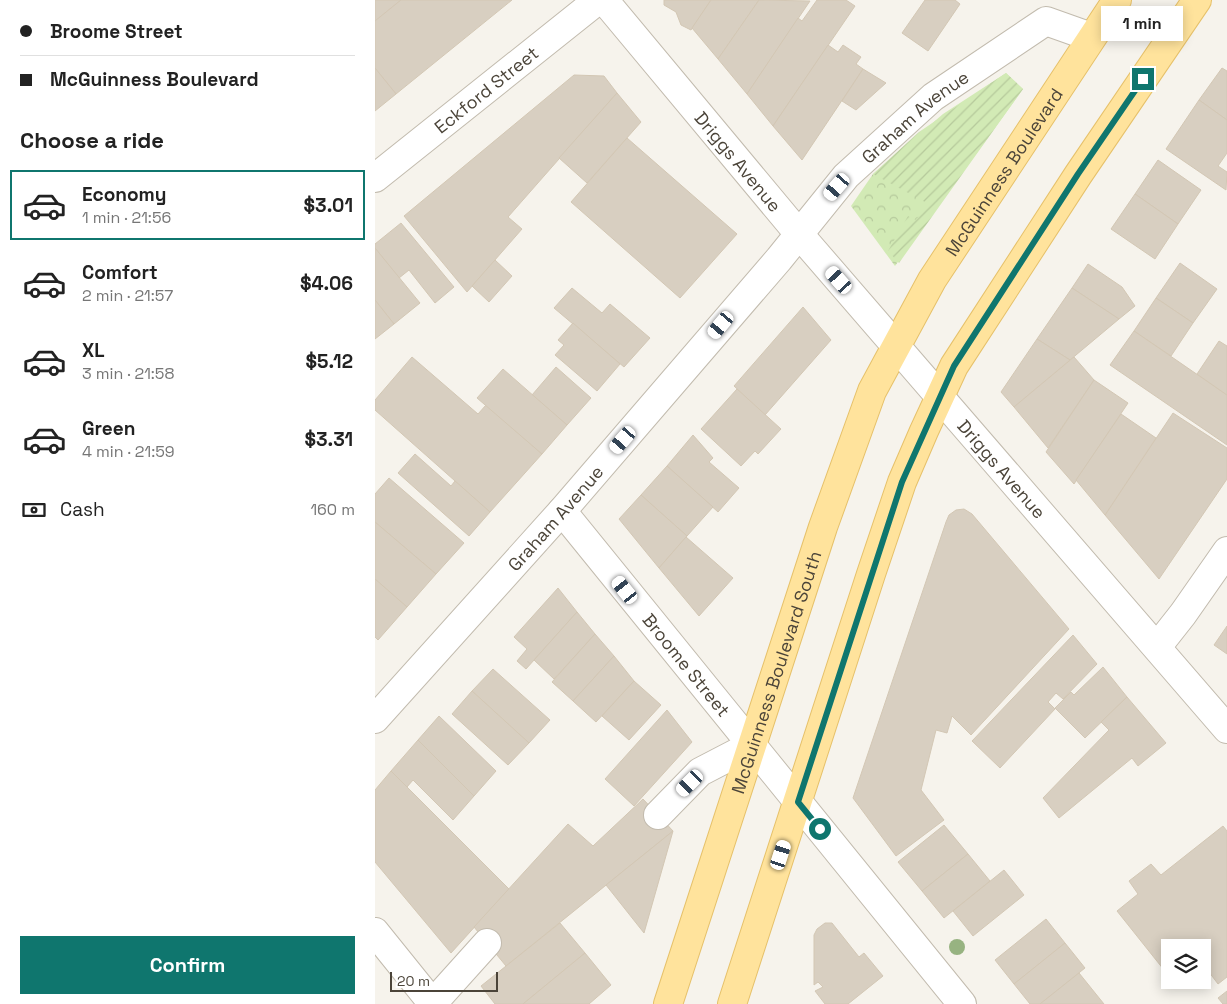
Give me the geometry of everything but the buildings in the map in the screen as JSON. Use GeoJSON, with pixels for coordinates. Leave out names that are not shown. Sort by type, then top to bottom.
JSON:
{"type":"FeatureCollection","features":[{"type":"Feature","properties":{"kind":"main road","name":"McGuinness Boulevard"},"geometry":{"type":"LineString","coordinates":[[897,346],[932,280],[1117,0]]}},
{"type":"Feature","properties":{"kind":"main road"},"geometry":{"type":"LineString","coordinates":[[733,1004],[902,482],[940,397],[959,358],[1078,174],[1197,0]]}},
{"type":"Feature","properties":{"kind":"main road","name":"McGuinness Boulevard South"},"geometry":{"type":"LineString","coordinates":[[668,1004],[826,518],[872,392],[897,346]]}},
{"type":"Feature","properties":{"kind":"street","name":"Eckford Street"},"geometry":{"type":"LineString","coordinates":[[375,178],[598,0]]}},
{"type":"Feature","properties":{"kind":"street","name":"Driggs Avenue"},"geometry":{"type":"LineString","coordinates":[[604,0],[799,234],[1227,729]]}},
{"type":"Feature","properties":{"kind":"street","name":"Graham Avenue"},"geometry":{"type":"LineString","coordinates":[[375,719],[562,511],[799,234],[846,176],[941,92],[1047,21],[1091,37]]}},
{"type":"Feature","properties":{"kind":"street","name":"Broome Street"},"geometry":{"type":"LineString","coordinates":[[562,511],[962,1004]]}},
{"type":"Feature","properties":{"kind":"street"},"geometry":{"type":"LineString","coordinates":[[1157,647],[1183,614],[1227,551]]}},
{"type":"Feature","properties":{"kind":"street"},"geometry":{"type":"LineString","coordinates":[[658,814],[701,772],[752,745]]}},
{"type":"Feature","properties":{"kind":"street"},"geometry":{"type":"LineString","coordinates":[[375,932],[433,1004],[487,943]]}},
{"type":"Feature","properties":{"kind":"green space"},"geometry":{"type":"Polygon","coordinates":[[[1006,73],[1023,89],[895,266],[851,206],[873,174],[943,114],[1006,73]]]}},
{"type":"Feature","properties":{"kind":"green space"},"geometry":{"type":"Polygon","coordinates":[[[1006,73],[1023,89],[899,263],[888,251],[908,216],[915,220],[920,215],[917,211],[925,202],[873,174],[919,132],[1006,73]]]}},
{"type":"Feature","properties":{"kind":"route"},"geometry":{"type":"LineString","coordinates":[[820,829],[798,802],[902,482],[954,366],[1078,174],[1143,79]]}}]}
